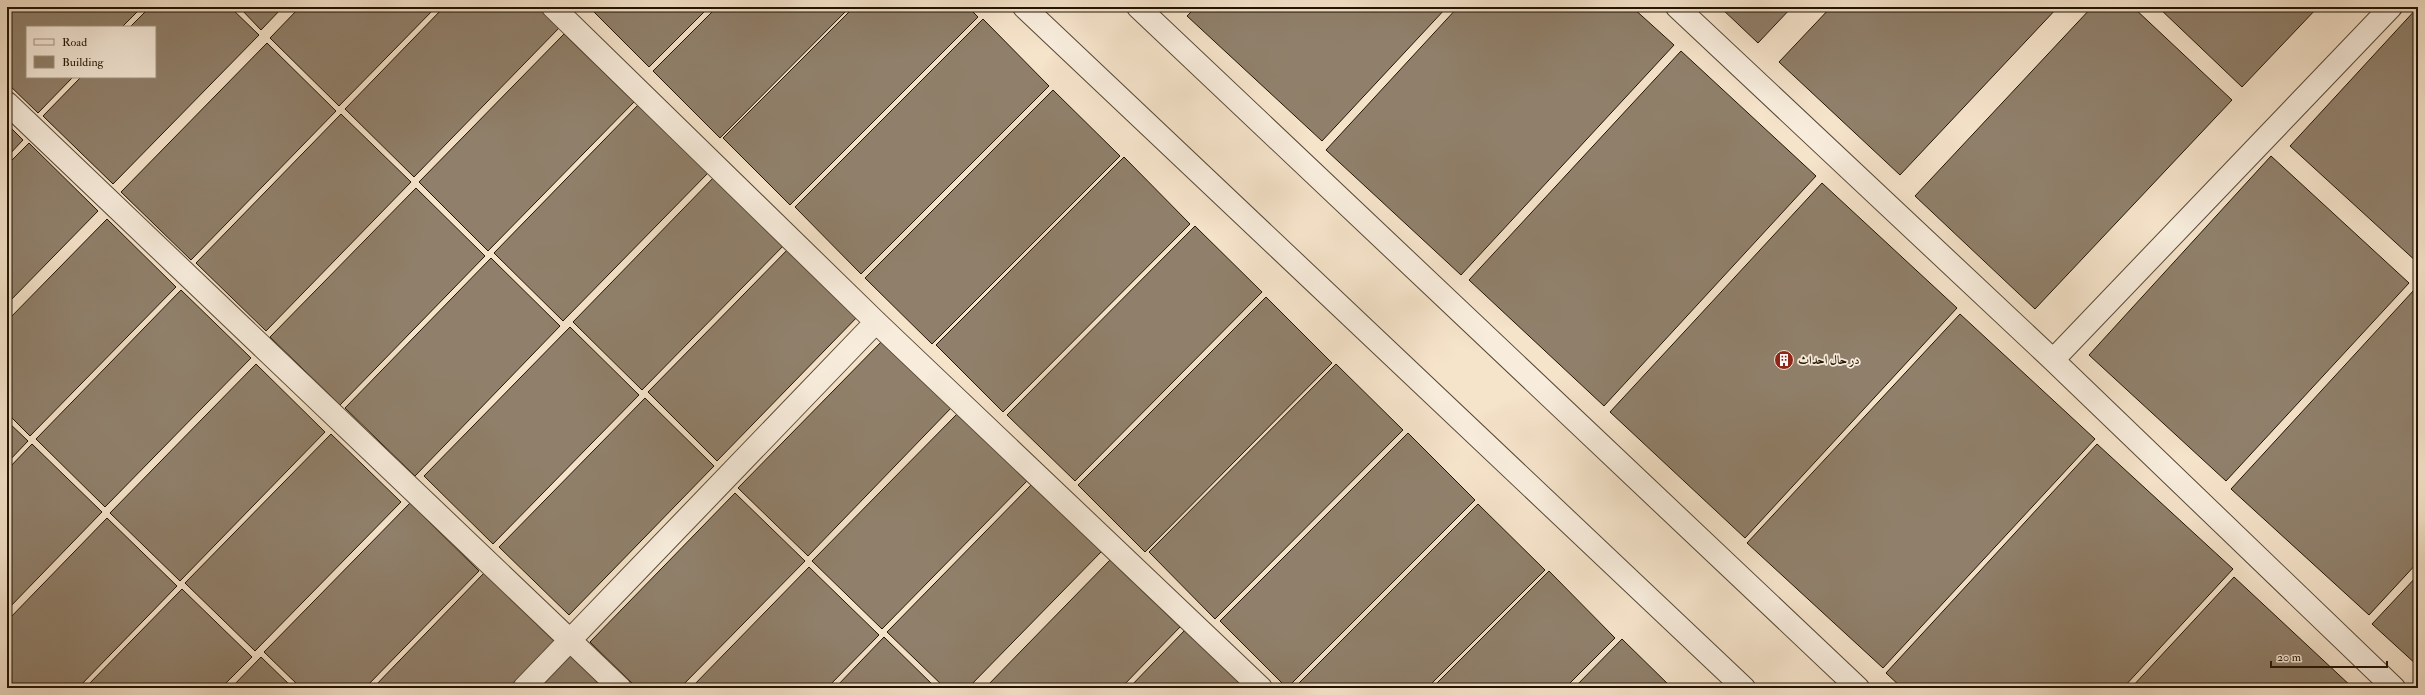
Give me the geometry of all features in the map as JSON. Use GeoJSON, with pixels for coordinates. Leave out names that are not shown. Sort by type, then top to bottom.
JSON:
{"type":"FeatureCollection","features":[{"type":"Feature","properties":{"kind":"street"},"geometry":{"type":"LineString","coordinates":[[553,7],[876,322],[1261,688]]}},
{"type":"Feature","properties":{"kind":"street"},"geometry":{"type":"LineString","coordinates":[[1024,7],[1744,688]]}},
{"type":"Feature","properties":{"kind":"street"},"geometry":{"type":"LineString","coordinates":[[1138,7],[1858,688]]}},
{"type":"Feature","properties":{"kind":"street"},"geometry":{"type":"LineString","coordinates":[[1677,7],[2053,360],[2394,688]]}},
{"type":"Feature","properties":{"kind":"street"},"geometry":{"type":"LineString","coordinates":[[2053,360],[2391,7]]}},
{"type":"Feature","properties":{"kind":"street"},"geometry":{"type":"LineString","coordinates":[[7,103],[620,688]]}},
{"type":"Feature","properties":{"kind":"street"},"geometry":{"type":"LineString","coordinates":[[524,688],[876,322]]}},
{"type":"Feature","properties":{"kind":"building"},"geometry":{"type":"Polygon","coordinates":[[[7,7],[142,7],[123,26],[26,26],[26,78],[72,78],[38,113],[7,83],[7,7]]]}},
{"type":"Feature","properties":{"kind":"building"},"geometry":{"type":"Polygon","coordinates":[[[150,7],[230,7],[259,35],[113,184],[43,116],[80,78],[156,78],[156,26],[131,26],[150,7]]]}},
{"type":"Feature","properties":{"kind":"building"},"geometry":{"type":"Polygon","coordinates":[[[239,7],[283,7],[261,30],[239,7]]]}},
{"type":"Feature","properties":{"kind":"building"},"geometry":{"type":"Polygon","coordinates":[[[300,7],[436,7],[339,106],[270,38],[300,7]]]}},
{"type":"Feature","properties":{"kind":"building"},"geometry":{"type":"Polygon","coordinates":[[[444,7],[539,7],[559,28],[414,177],[345,109],[444,7]]]}},
{"type":"Feature","properties":{"kind":"building"},"geometry":{"type":"Polygon","coordinates":[[[589,7],[709,7],[649,67],[589,7]]]}},
{"type":"Feature","properties":{"kind":"building"},"geometry":{"type":"Polygon","coordinates":[[[717,7],[850,7],[720,138],[653,71],[717,7]]]}},
{"type":"Feature","properties":{"kind":"building"},"geometry":{"type":"Polygon","coordinates":[[[854,7],[968,7],[978,17],[790,205],[723,138],[854,7]]]}},
{"type":"Feature","properties":{"kind":"building"},"geometry":{"type":"Polygon","coordinates":[[[1196,7],[1447,7],[1322,141],[1187,16],[1196,7]]]}},
{"type":"Feature","properties":{"kind":"building"},"geometry":{"type":"Polygon","coordinates":[[[1458,7],[1632,7],[1674,45],[1461,275],[1326,150],[1458,7]]]}},
{"type":"Feature","properties":{"kind":"building"},"geometry":{"type":"Polygon","coordinates":[[[1720,7],[1792,7],[1758,43],[1720,7]]]}},
{"type":"Feature","properties":{"kind":"building"},"geometry":{"type":"Polygon","coordinates":[[[1831,7],[2058,7],[1900,175],[1779,62],[1831,7]]]}},
{"type":"Feature","properties":{"kind":"building"},"geometry":{"type":"Polygon","coordinates":[[[2092,7],[2133,7],[2232,100],[2035,309],[1915,196],[2092,7]]]}},
{"type":"Feature","properties":{"kind":"building"},"geometry":{"type":"Polygon","coordinates":[[[2158,7],[2318,7],[2242,87],[2158,7]]]}},
{"type":"Feature","properties":{"kind":"building"},"geometry":{"type":"Polygon","coordinates":[[[2418,7],[2418,263],[2290,146],[2418,7]]]}},
{"type":"Feature","properties":{"kind":"building"},"geometry":{"type":"Polygon","coordinates":[[[983,19],[1049,86],[861,274],[795,207],[983,19]]]}},
{"type":"Feature","properties":{"kind":"building"},"geometry":{"type":"Polygon","coordinates":[[[564,34],[634,102],[488,251],[419,182],[564,34]]]}},
{"type":"Feature","properties":{"kind":"building"},"geometry":{"type":"Polygon","coordinates":[[[267,43],[336,111],[191,260],[121,192],[267,43]]]}},
{"type":"Feature","properties":{"kind":"building"},"geometry":{"type":"Polygon","coordinates":[[[1681,51],[1816,176],[1604,406],[1469,280],[1681,51]]]}},
{"type":"Feature","properties":{"kind":"building"},"geometry":{"type":"Polygon","coordinates":[[[1053,90],[1120,156],[932,344],[865,278],[1053,90]]]}},
{"type":"Feature","properties":{"kind":"building"},"geometry":{"type":"Polygon","coordinates":[[[639,104],[709,172],[563,321],[494,253],[639,104]]]}},
{"type":"Feature","properties":{"kind":"building"},"geometry":{"type":"Polygon","coordinates":[[[341,114],[411,182],[266,331],[196,263],[341,114]]]}},
{"type":"Feature","properties":{"kind":"building"},"geometry":{"type":"Polygon","coordinates":[[[7,124],[23,140],[7,157],[7,124]]]}},
{"type":"Feature","properties":{"kind":"building"},"geometry":{"type":"Polygon","coordinates":[[[29,143],[98,211],[7,304],[7,165],[29,143]]]}},
{"type":"Feature","properties":{"kind":"building"},"geometry":{"type":"Polygon","coordinates":[[[2271,156],[2409,283],[2226,481],[2089,355],[2271,156]]]}},
{"type":"Feature","properties":{"kind":"building"},"geometry":{"type":"Polygon","coordinates":[[[1124,157],[1190,224],[1003,412],[936,345],[1124,157]]]}},
{"type":"Feature","properties":{"kind":"building"},"geometry":{"type":"Polygon","coordinates":[[[718,173],[788,241],[642,390],[573,322],[718,173]]]}},
{"type":"Feature","properties":{"kind":"building","name":"در حال احداث"},"geometry":{"type":"Polygon","coordinates":[[[1822,183],[1957,308],[1745,538],[1610,412],[1822,183]]]}},
{"type":"Feature","properties":{"kind":"building"},"geometry":{"type":"Polygon","coordinates":[[[416,188],[485,256],[340,405],[270,337],[416,188]]]}},
{"type":"Feature","properties":{"kind":"building"},"geometry":{"type":"Polygon","coordinates":[[[107,219],[176,287],[30,436],[7,413],[7,321],[107,219]]]}},
{"type":"Feature","properties":{"kind":"building"},"geometry":{"type":"Polygon","coordinates":[[[1195,226],[1262,292],[1075,481],[1007,415],[1195,226]]]}},
{"type":"Feature","properties":{"kind":"building"},"geometry":{"type":"Polygon","coordinates":[[[793,244],[863,311],[717,461],[648,392],[793,244]]]}},
{"type":"Feature","properties":{"kind":"building"},"geometry":{"type":"Polygon","coordinates":[[[491,258],[560,326],[415,476],[345,408],[491,258]]]}},
{"type":"Feature","properties":{"kind":"building"},"geometry":{"type":"Polygon","coordinates":[[[181,290],[251,358],[105,507],[36,439],[181,290]]]}},
{"type":"Feature","properties":{"kind":"building"},"geometry":{"type":"Polygon","coordinates":[[[2414,290],[2418,294],[2418,562],[2369,615],[2231,489],[2414,290]]]}},
{"type":"Feature","properties":{"kind":"building"},"geometry":{"type":"Polygon","coordinates":[[[1266,297],[1332,363],[1145,552],[1078,485],[1266,297]]]}},
{"type":"Feature","properties":{"kind":"building"},"geometry":{"type":"Polygon","coordinates":[[[1960,314],[2095,439],[1883,668],[1747,543],[1960,314]]]}},
{"type":"Feature","properties":{"kind":"building"},"geometry":{"type":"Polygon","coordinates":[[[570,327],[639,395],[493,544],[424,476],[570,327]]]}},
{"type":"Feature","properties":{"kind":"building"},"geometry":{"type":"Polygon","coordinates":[[[884,339],[953,406],[808,556],[738,488],[884,339]]]}},
{"type":"Feature","properties":{"kind":"building"},"geometry":{"type":"Polygon","coordinates":[[[256,364],[325,432],[180,581],[110,513],[256,364]]]}},
{"type":"Feature","properties":{"kind":"building"},"geometry":{"type":"Polygon","coordinates":[[[1336,364],[1403,430],[1215,619],[1149,552],[1336,364]]]}},
{"type":"Feature","properties":{"kind":"building"},"geometry":{"type":"Polygon","coordinates":[[[645,398],[714,466],[569,615],[499,547],[645,398]]]}},
{"type":"Feature","properties":{"kind":"building"},"geometry":{"type":"Polygon","coordinates":[[[958,413],[1027,481],[882,629],[812,561],[958,413]]]}},
{"type":"Feature","properties":{"kind":"building"},"geometry":{"type":"Polygon","coordinates":[[[7,421],[28,441],[7,463],[7,421]]]}},
{"type":"Feature","properties":{"kind":"building"},"geometry":{"type":"Polygon","coordinates":[[[1408,433],[1475,500],[1287,688],[1220,621],[1408,433]]]}},
{"type":"Feature","properties":{"kind":"building"},"geometry":{"type":"Polygon","coordinates":[[[331,434],[401,502],[255,651],[185,583],[331,434]]]}},
{"type":"Feature","properties":{"kind":"building"},"geometry":{"type":"Polygon","coordinates":[[[32,444],[102,512],[7,610],[7,470],[32,444]]]}},
{"type":"Feature","properties":{"kind":"building"},"geometry":{"type":"Polygon","coordinates":[[[2097,444],[2233,569],[2123,688],[1902,688],[1886,673],[2097,444]]]}},
{"type":"Feature","properties":{"kind":"building"},"geometry":{"type":"Polygon","coordinates":[[[1033,483],[1102,551],[968,688],[945,688],[887,632],[1033,483]]]}},
{"type":"Feature","properties":{"kind":"building"},"geometry":{"type":"Polygon","coordinates":[[[735,493],[805,561],[680,688],[637,688],[590,642],[735,493]]]}},
{"type":"Feature","properties":{"kind":"building"},"geometry":{"type":"Polygon","coordinates":[[[410,503],[479,571],[365,688],[301,688],[264,652],[410,503]]]}},
{"type":"Feature","properties":{"kind":"building"},"geometry":{"type":"Polygon","coordinates":[[[1478,504],[1545,570],[1427,688],[1294,688],[1478,504]]]}},
{"type":"Feature","properties":{"kind":"building"},"geometry":{"type":"Polygon","coordinates":[[[107,518],[177,586],[78,688],[7,688],[7,621],[107,518]]]}},
{"type":"Feature","properties":{"kind":"building"},"geometry":{"type":"Polygon","coordinates":[[[1110,560],[1180,627],[1121,688],[985,688],[1110,560]]]}},
{"type":"Feature","properties":{"kind":"building"},"geometry":{"type":"Polygon","coordinates":[[[809,567],[879,635],[827,688],[691,688],[809,567]]]}},
{"type":"Feature","properties":{"kind":"building"},"geometry":{"type":"Polygon","coordinates":[[[1549,571],[1615,638],[1565,688],[1432,688],[1549,571]]]}},
{"type":"Feature","properties":{"kind":"building"},"geometry":{"type":"Polygon","coordinates":[[[484,573],[554,641],[509,688],[373,688],[484,573]]]}},
{"type":"Feature","properties":{"kind":"building"},"geometry":{"type":"Polygon","coordinates":[[[2418,575],[2418,666],[2372,624],[2418,575]]]}},
{"type":"Feature","properties":{"kind":"building"},"geometry":{"type":"Polygon","coordinates":[[[2234,577],[2353,688],[2131,688],[2234,577]]]}},
{"type":"Feature","properties":{"kind":"building"},"geometry":{"type":"Polygon","coordinates":[[[182,589],[252,657],[221,688],[85,688],[182,589]]]}},
{"type":"Feature","properties":{"kind":"building"},"geometry":{"type":"Polygon","coordinates":[[[1185,630],[1245,688],[1129,688],[1185,630]]]}},
{"type":"Feature","properties":{"kind":"building"},"geometry":{"type":"Polygon","coordinates":[[[884,637],[936,688],[835,688],[884,637]]]}},
{"type":"Feature","properties":{"kind":"building"},"geometry":{"type":"Polygon","coordinates":[[[1622,639],[1672,688],[1574,688],[1622,639]]]}},
{"type":"Feature","properties":{"kind":"building"},"geometry":{"type":"Polygon","coordinates":[[[571,655],[605,688],[538,688],[571,655]]]}},
{"type":"Feature","properties":{"kind":"building"},"geometry":{"type":"Polygon","coordinates":[[[261,657],[293,688],[231,688],[261,657]]]}},
{"type":"Feature","properties":{"kind":"place","name":"در حال احداث"},"geometry":{"type":"Point","coordinates":[1784,360]}}]}
